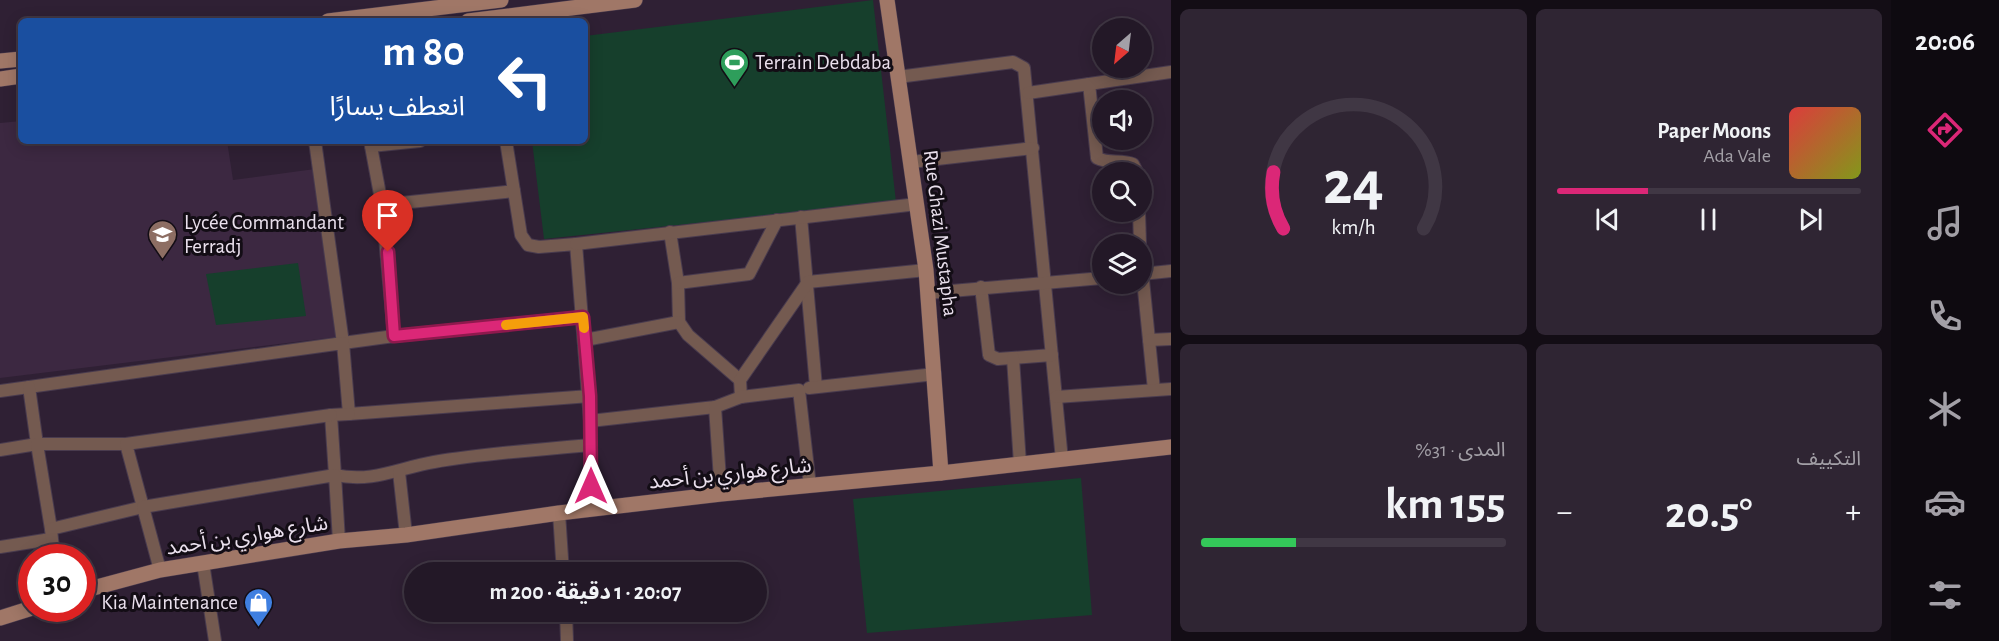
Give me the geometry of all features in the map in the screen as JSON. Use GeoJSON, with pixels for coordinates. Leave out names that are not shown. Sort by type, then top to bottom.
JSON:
{"type":"FeatureCollection","features":[{"type":"Feature","properties":{"kind":"main road"},"geometry":{"type":"LineString","coordinates":[[350,18],[400,11],[444,10],[501,0]]}},
{"type":"Feature","properties":{"kind":"main road"},"geometry":{"type":"LineString","coordinates":[[507,18],[635,0]]}},
{"type":"Feature","properties":{"kind":"main road","name":"Rue Ghazi Mustapha"},"geometry":{"type":"LineString","coordinates":[[887,0],[926,270],[941,473]]}},
{"type":"Feature","properties":{"kind":"main road"},"geometry":{"type":"LineString","coordinates":[[0,62],[18,59]]}},
{"type":"Feature","properties":{"kind":"main road"},"geometry":{"type":"LineString","coordinates":[[0,79],[18,76]]}},
{"type":"Feature","properties":{"kind":"main road","name":"شارع هواري بن أحمد"},"geometry":{"type":"LineString","coordinates":[[96,587],[160,570],[339,541],[406,535],[559,513],[721,494],[941,473],[1171,447]]}},
{"type":"Feature","properties":{"kind":"main road"},"geometry":{"type":"LineString","coordinates":[[0,618],[18,612]]}},
{"type":"Feature","properties":{"kind":"street"},"geometry":{"type":"LineString","coordinates":[[898,77],[1013,62],[1024,68],[1062,460]]}},
{"type":"Feature","properties":{"kind":"street"},"geometry":{"type":"LineString","coordinates":[[1028,93],[1171,72]]}},
{"type":"Feature","properties":{"kind":"street"},"geometry":{"type":"LineString","coordinates":[[1089,84],[1097,158],[1102,161],[1129,162]]}},
{"type":"Feature","properties":{"kind":"street"},"geometry":{"type":"LineString","coordinates":[[315,144],[343,343],[349,414]]}},
{"type":"Feature","properties":{"kind":"street"},"geometry":{"type":"LineString","coordinates":[[370,144],[382,205],[394,336]]}},
{"type":"Feature","properties":{"kind":"street"},"geometry":{"type":"LineString","coordinates":[[506,144],[521,235],[528,245],[539,247],[917,204]]}},
{"type":"Feature","properties":{"kind":"street"},"geometry":{"type":"LineString","coordinates":[[911,162],[1033,148]]}},
{"type":"Feature","properties":{"kind":"street"},"geometry":{"type":"LineString","coordinates":[[382,205],[514,192]]}},
{"type":"Feature","properties":{"kind":"street"},"geometry":{"type":"LineString","coordinates":[[801,217],[816,387]]}},
{"type":"Feature","properties":{"kind":"street"},"geometry":{"type":"LineString","coordinates":[[678,283],[749,274],[777,220]]}},
{"type":"Feature","properties":{"kind":"street"},"geometry":{"type":"LineString","coordinates":[[669,232],[678,283],[679,322],[688,335],[740,380]]}},
{"type":"Feature","properties":{"kind":"street"},"geometry":{"type":"LineString","coordinates":[[576,244],[590,396],[590,509]]}},
{"type":"Feature","properties":{"kind":"street"},"geometry":{"type":"LineString","coordinates":[[741,397],[740,380],[808,282],[926,270]]}},
{"type":"Feature","properties":{"kind":"street"},"geometry":{"type":"LineString","coordinates":[[1152,272],[1171,271]]}},
{"type":"Feature","properties":{"kind":"street"},"geometry":{"type":"LineString","coordinates":[[928,292],[1092,279]]}},
{"type":"Feature","properties":{"kind":"street"},"geometry":{"type":"LineString","coordinates":[[981,287],[989,355],[998,359],[1052,355]]}},
{"type":"Feature","properties":{"kind":"street"},"geometry":{"type":"LineString","coordinates":[[1144,294],[1154,390]]}},
{"type":"Feature","properties":{"kind":"street"},"geometry":{"type":"LineString","coordinates":[[0,391],[394,336],[583,317]]}},
{"type":"Feature","properties":{"kind":"street"},"geometry":{"type":"LineString","coordinates":[[585,340],[679,322]]}},
{"type":"Feature","properties":{"kind":"street"},"geometry":{"type":"LineString","coordinates":[[1149,340],[1171,339]]}},
{"type":"Feature","properties":{"kind":"street"},"geometry":{"type":"LineString","coordinates":[[1013,358],[1020,464]]}},
{"type":"Feature","properties":{"kind":"street"},"geometry":{"type":"LineString","coordinates":[[590,420],[715,407],[741,397],[935,374]]}},
{"type":"Feature","properties":{"kind":"street"},"geometry":{"type":"LineString","coordinates":[[29,387],[52,544]]}},
{"type":"Feature","properties":{"kind":"street"},"geometry":{"type":"LineString","coordinates":[[1056,397],[1171,389]]}},
{"type":"Feature","properties":{"kind":"street"},"geometry":{"type":"LineString","coordinates":[[799,390],[810,486]]}},
{"type":"Feature","properties":{"kind":"street"},"geometry":{"type":"LineString","coordinates":[[0,450],[37,444],[126,444],[349,414],[590,396]]}},
{"type":"Feature","properties":{"kind":"street"},"geometry":{"type":"LineString","coordinates":[[715,407],[721,494]]}},
{"type":"Feature","properties":{"kind":"street"},"geometry":{"type":"LineString","coordinates":[[331,416],[339,541]]}},
{"type":"Feature","properties":{"kind":"street"},"geometry":{"type":"LineString","coordinates":[[126,444],[160,570]]}},
{"type":"Feature","properties":{"kind":"street"},"geometry":{"type":"LineString","coordinates":[[0,547],[142,507],[335,475],[351,478],[399,472],[436,461],[590,445]]}},
{"type":"Feature","properties":{"kind":"street"},"geometry":{"type":"LineString","coordinates":[[399,472],[406,535]]}},
{"type":"Feature","properties":{"kind":"street"},"geometry":{"type":"LineString","coordinates":[[559,513],[562,562]]}},
{"type":"Feature","properties":{"kind":"street"},"geometry":{"type":"LineString","coordinates":[[203,562],[215,641]]}},
{"type":"Feature","properties":{"kind":"street"},"geometry":{"type":"LineString","coordinates":[[566,622],[567,641]]}},
{"type":"Feature","properties":{"kind":"shaded area","name":"Lycée Commandant Ferradj"},"geometry":{"type":"Polygon","coordinates":[[[18,121],[18,144],[227,144],[233,180],[315,169],[336,337],[0,378],[0,123],[18,121]]]}},
{"type":"Feature","properties":{"kind":"green space","name":"Terrain Debdaba"},"geometry":{"type":"Polygon","coordinates":[[[873,0],[896,202],[544,239],[532,144],[588,144],[588,36],[873,0]]]}},
{"type":"Feature","properties":{"kind":"green space"},"geometry":{"type":"Polygon","coordinates":[[[298,263],[306,316],[216,325],[206,274],[298,263]]]}},
{"type":"Feature","properties":{"kind":"green space"},"geometry":{"type":"Polygon","coordinates":[[[1081,478],[1092,615],[867,633],[853,499],[1081,478]]]}},
{"type":"Feature","properties":{"kind":"slow traffic"},"geometry":{"type":"LineString","coordinates":[[506,325],[583,317],[584,328]]}},
{"type":"Feature","properties":{"kind":"place","name":"Terrain Debdaba"},"geometry":{"type":"Point","coordinates":[734,88]}},
{"type":"Feature","properties":{"kind":"place","name":"Lycée Commandant Ferradj"},"geometry":{"type":"Point","coordinates":[163,260]}},
{"type":"Feature","properties":{"kind":"place","name":"Kia Maintenance"},"geometry":{"type":"Point","coordinates":[259,628]}},
{"type":"Feature","properties":{"kind":"route"},"geometry":{"type":"LineString","coordinates":[[388,252],[394,336],[583,317],[590,396],[591,486]]}}]}
